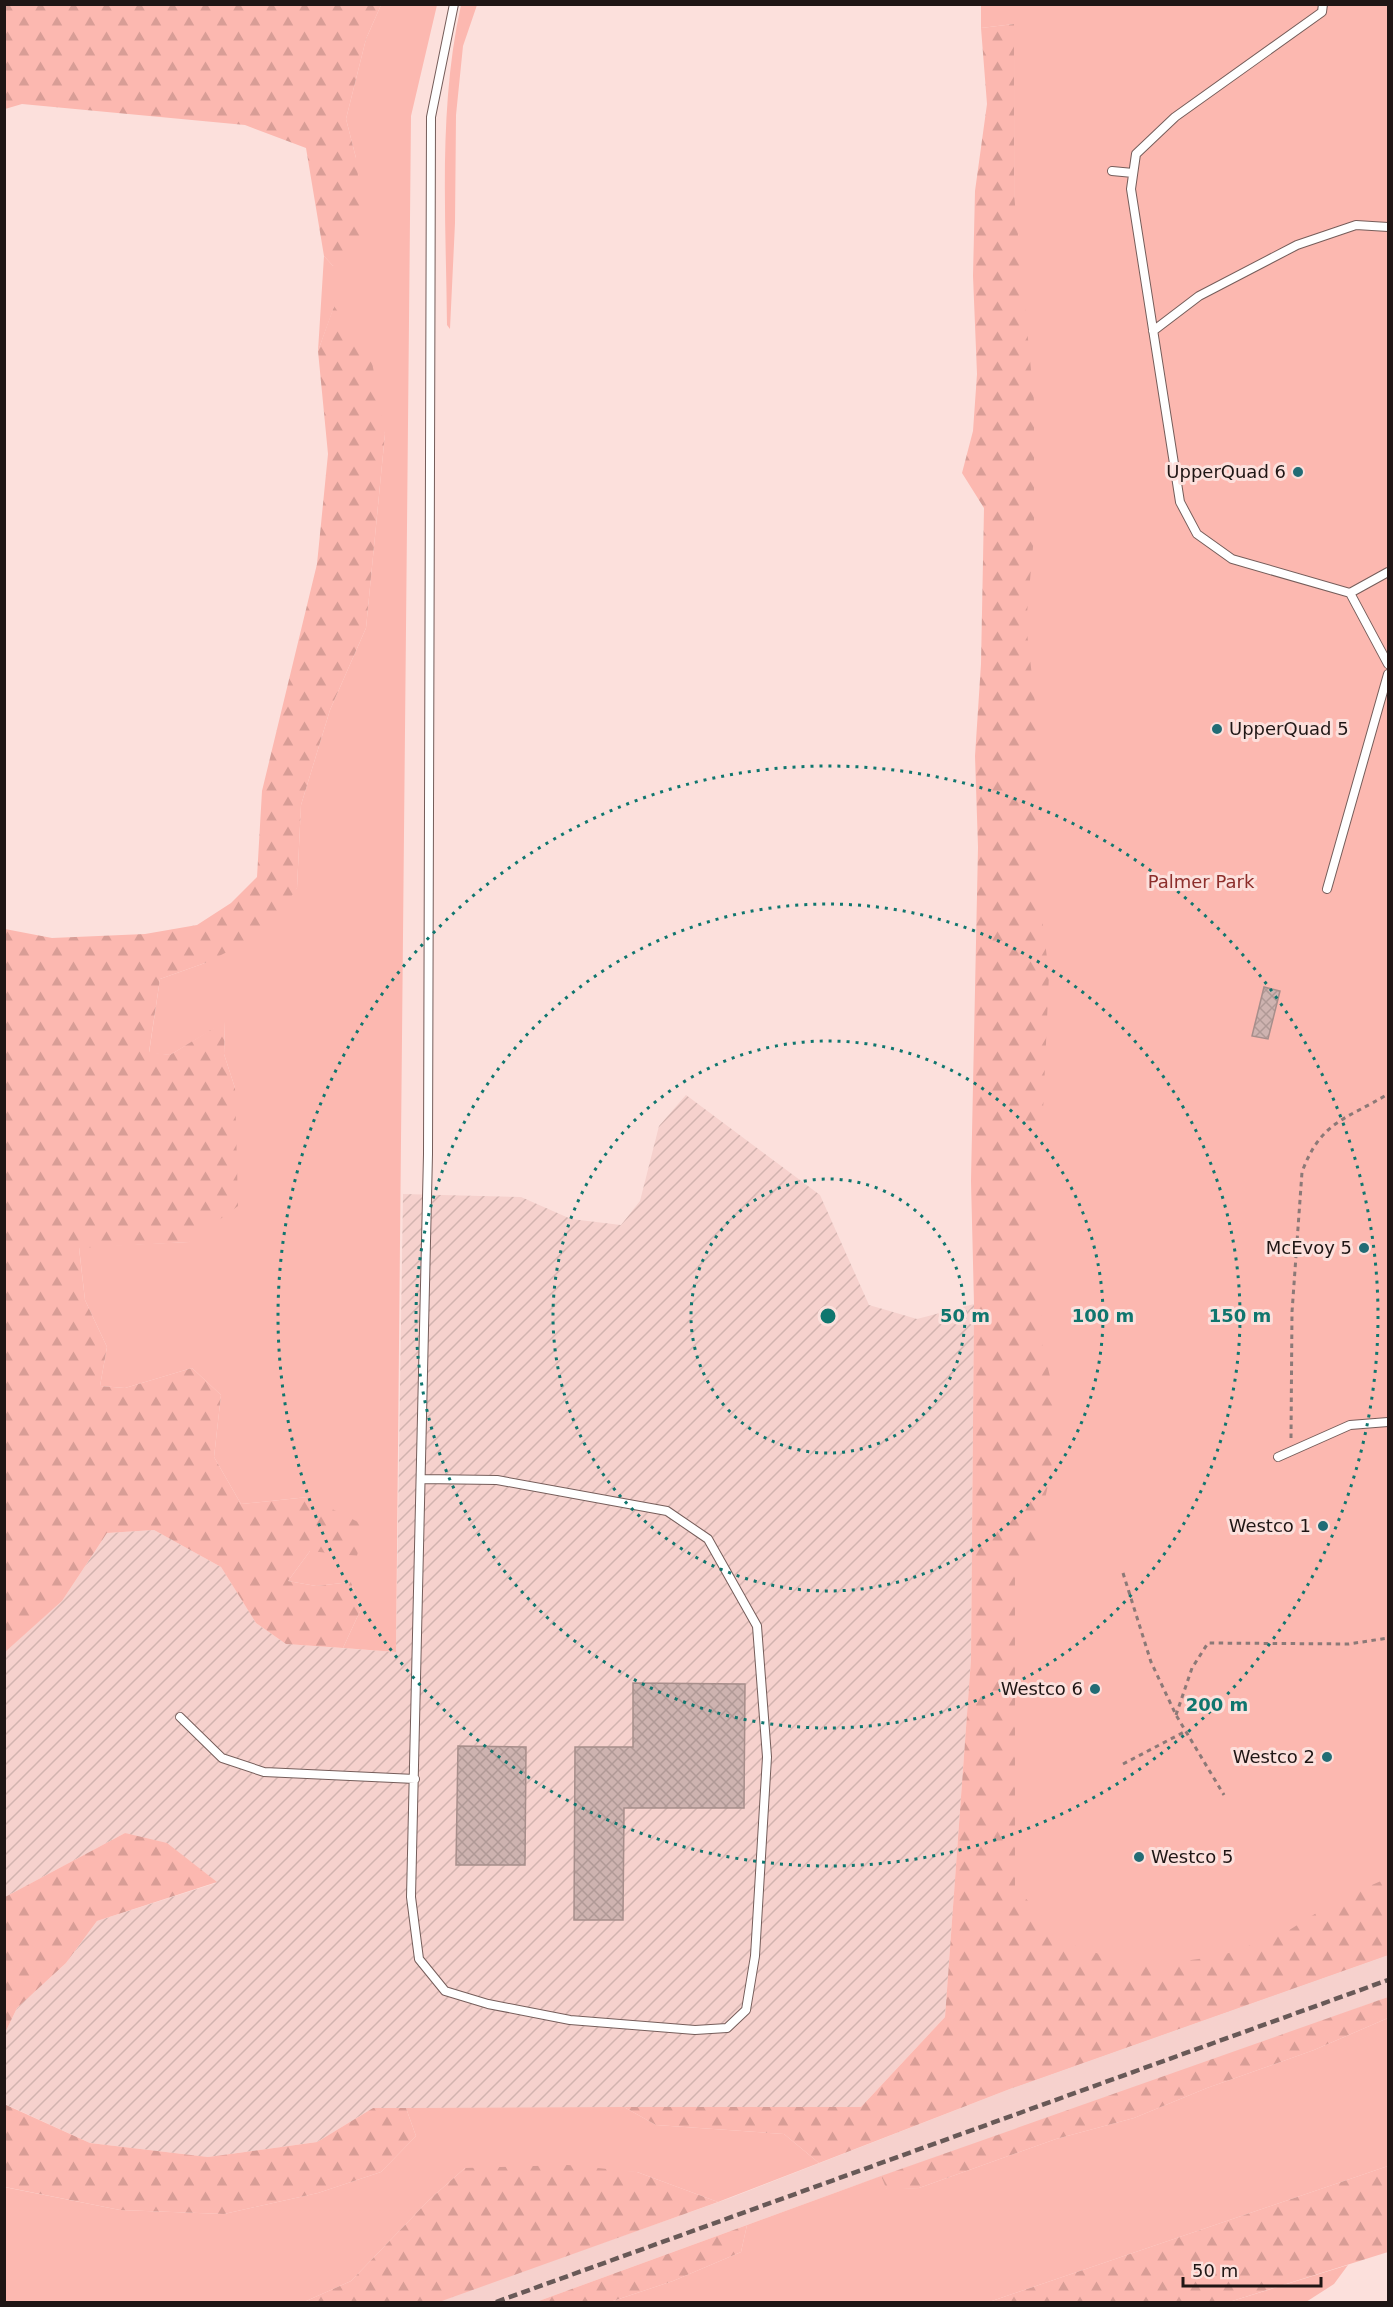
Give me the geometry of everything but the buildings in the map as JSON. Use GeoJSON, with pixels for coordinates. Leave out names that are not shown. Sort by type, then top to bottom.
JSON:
{"type":"FeatureCollection","features":[{"type":"Feature","properties":{"kind":"lane"},"geometry":{"type":"LineString","coordinates":[[421,1479],[497,1480],[667,1511],[708,1539],[757,1626],[767,1757],[755,1956],[746,2010],[727,2028],[695,2030],[570,2020],[488,2004],[445,1991],[419,1959],[411,1897],[428,1142],[432,117],[454,4]]}},
{"type":"Feature","properties":{"kind":"lane"},"geometry":{"type":"LineString","coordinates":[[1323,4],[1322,12],[1175,117],[1136,154],[1131,189],[1180,502],[1197,534],[1232,559],[1350,593],[1389,572]]}},
{"type":"Feature","properties":{"kind":"lane"},"geometry":{"type":"LineString","coordinates":[[1112,171],[1133,173]]}},
{"type":"Feature","properties":{"kind":"lane"},"geometry":{"type":"LineString","coordinates":[[1154,331],[1199,296],[1297,245],[1356,225],[1389,227]]}},
{"type":"Feature","properties":{"kind":"lane"},"geometry":{"type":"LineString","coordinates":[[1350,593],[1389,664]]}},
{"type":"Feature","properties":{"kind":"lane"},"geometry":{"type":"LineString","coordinates":[[1327,889],[1389,674]]}},
{"type":"Feature","properties":{"kind":"lane"},"geometry":{"type":"LineString","coordinates":[[1278,1457],[1350,1425],[1389,1422]]}},
{"type":"Feature","properties":{"kind":"lane"},"geometry":{"type":"LineString","coordinates":[[180,1717],[222,1758],[264,1772],[415,1779]]}},
{"type":"Feature","properties":{"kind":"path"},"geometry":{"type":"LineString","coordinates":[[1291,1451],[1292,1312],[1302,1172],[1310,1151],[1326,1129],[1389,1094]]}},
{"type":"Feature","properties":{"kind":"path"},"geometry":{"type":"LineString","coordinates":[[1123,1573],[1151,1662],[1176,1715],[1224,1795]]}},
{"type":"Feature","properties":{"kind":"path"},"geometry":{"type":"LineString","coordinates":[[1176,1715],[1192,1668],[1208,1643],[1349,1644],[1389,1638]]}},
{"type":"Feature","properties":{"kind":"path"},"geometry":{"type":"LineString","coordinates":[[1124,1764],[1186,1731]]}},
{"type":"Feature","properties":{"kind":"shaded area"},"geometry":{"type":"Polygon","coordinates":[[[686,1095],[820,1195],[869,1305],[917,1319],[974,1304],[971,1659],[945,2017],[861,2107],[373,2108],[317,2142],[208,2157],[90,2143],[5,2104],[5,2033],[17,2008],[66,1963],[97,1921],[216,1883],[125,1833],[5,1897],[4,1652],[62,1601],[107,1533],[154,1530],[221,1567],[256,1623],[286,1644],[396,1652],[403,1194],[521,1197],[571,1219],[621,1225],[640,1201],[659,1126],[686,1095]]]}},
{"type":"Feature","properties":{"kind":"shaded area"},"geometry":{"type":"Polygon","coordinates":[[[1388,1955],[1388,1997],[1254,2046],[851,2187],[536,2302],[435,2302],[730,2198],[1015,2087],[1388,1955]]]}},
{"type":"Feature","properties":{"kind":"green space"},"geometry":{"type":"Polygon","coordinates":[[[5,4],[381,5],[366,39],[346,119],[356,158],[364,231],[333,266],[324,256],[306,148],[245,125],[22,104],[5,109],[5,4]]]}},
{"type":"Feature","properties":{"kind":"green space"},"geometry":{"type":"Polygon","coordinates":[[[381,5],[437,5],[411,116],[396,1652],[343,1648],[361,1609],[351,1582],[316,1586],[288,1581],[310,1551],[308,1497],[241,1504],[214,1457],[221,1395],[192,1368],[125,1388],[100,1386],[107,1347],[85,1300],[79,1247],[189,1242],[235,1088],[224,1054],[225,1022],[170,1055],[149,1053],[160,979],[205,963],[297,888],[301,805],[330,710],[366,628],[385,434],[334,307],[318,351],[324,256],[333,266],[356,158],[346,119],[366,39],[381,5]]]}},
{"type":"Feature","properties":{"kind":"green space"},"geometry":{"type":"Polygon","coordinates":[[[461,5],[477,5],[463,46],[456,115],[455,223],[450,329],[447,325],[446,124],[454,44],[461,5]]]}},
{"type":"Feature","properties":{"kind":"green space","name":"Palmer Park"},"geometry":{"type":"Polygon","coordinates":[[[981,5],[1388,5],[1388,1955],[1015,2087],[1014,24],[981,28],[981,5]]]}},
{"type":"Feature","properties":{"kind":"green space"},"geometry":{"type":"Polygon","coordinates":[[[1014,24],[1014,194],[1034,401],[1034,536],[1026,624],[1039,737],[1039,894],[1049,974],[1040,1180],[1042,1344],[1059,1413],[1050,1476],[1036,1540],[1015,1569],[1015,1887],[1067,1943],[1126,1963],[1155,1965],[1220,1956],[1283,1934],[1337,1900],[1388,1878],[1388,1955],[1015,2087],[819,2163],[784,2134],[656,2125],[624,2107],[861,2107],[945,2017],[971,1659],[974,1304],[971,1181],[978,847],[975,756],[981,664],[984,508],[962,473],[973,431],[977,374],[973,276],[975,191],[987,104],[981,28],[1014,24]]]}},
{"type":"Feature","properties":{"kind":"green space"},"geometry":{"type":"Polygon","coordinates":[[[334,306],[372,362],[385,434],[366,628],[330,710],[301,805],[297,888],[267,932],[205,963],[160,979],[149,1052],[170,1055],[225,1021],[224,1054],[235,1088],[238,1206],[189,1242],[79,1248],[85,1300],[107,1347],[100,1386],[125,1388],[192,1368],[221,1395],[214,1457],[241,1504],[308,1497],[364,1525],[357,1556],[310,1551],[288,1581],[316,1586],[351,1582],[361,1609],[343,1648],[286,1644],[256,1623],[221,1567],[154,1530],[107,1533],[62,1601],[5,1652],[5,929],[52,938],[145,934],[197,925],[231,903],[257,877],[262,791],[317,564],[328,454],[318,351],[334,306]]]}},
{"type":"Feature","properties":{"kind":"green space"},"geometry":{"type":"Polygon","coordinates":[[[125,1833],[167,1843],[217,1882],[97,1921],[66,1963],[17,2008],[5,2033],[5,1897],[125,1833]]]}},
{"type":"Feature","properties":{"kind":"green space"},"geometry":{"type":"Polygon","coordinates":[[[1388,1997],[1388,2018],[1314,2050],[1207,2088],[1134,2118],[1056,2139],[919,2188],[887,2190],[881,2176],[1388,1997]]]}},
{"type":"Feature","properties":{"kind":"green space"},"geometry":{"type":"Polygon","coordinates":[[[1388,2018],[1388,2166],[989,2302],[610,2302],[673,2281],[741,2252],[747,2225],[881,2176],[887,2189],[919,2188],[1056,2139],[1134,2118],[1207,2088],[1314,2050],[1388,2018]]]}},
{"type":"Feature","properties":{"kind":"green space"},"geometry":{"type":"Polygon","coordinates":[[[4,2104],[90,2143],[208,2157],[317,2142],[373,2108],[406,2108],[416,2136],[381,2172],[318,2193],[224,2214],[120,2210],[5,2187],[4,2104]]]}},
{"type":"Feature","properties":{"kind":"green space"},"geometry":{"type":"Polygon","coordinates":[[[624,2107],[656,2125],[784,2134],[819,2163],[718,2202],[637,2172],[465,2168],[429,2200],[351,2281],[304,2302],[5,2302],[4,2187],[120,2210],[224,2214],[318,2193],[381,2172],[416,2136],[406,2108],[624,2107]]]}},
{"type":"Feature","properties":{"kind":"green space"},"geometry":{"type":"Polygon","coordinates":[[[568,2165],[637,2172],[718,2202],[439,2302],[304,2302],[351,2281],[429,2200],[465,2168],[568,2165]]]}},
{"type":"Feature","properties":{"kind":"green space"},"geometry":{"type":"Polygon","coordinates":[[[1388,2166],[1388,2252],[1229,2302],[989,2302],[1388,2166]]]}},
{"type":"Feature","properties":{"kind":"green space"},"geometry":{"type":"Polygon","coordinates":[[[747,2225],[741,2252],[673,2281],[610,2302],[536,2302],[747,2225]]]}},
{"type":"Feature","properties":{"kind":"green space"},"geometry":{"type":"Polygon","coordinates":[[[1348,2265],[1334,2284],[1306,2302],[1229,2302],[1348,2265]]]}},
{"type":"Feature","properties":{"kind":"railway"},"geometry":{"type":"LineString","coordinates":[[496,2302],[1388,1980]]}},
{"type":"Feature","properties":{"kind":"place","name":"UpperQuad 6"},"geometry":{"type":"Point","coordinates":[1298,472]}},
{"type":"Feature","properties":{"kind":"place","name":"UpperQuad 5"},"geometry":{"type":"Point","coordinates":[1217,729]}},
{"type":"Feature","properties":{"kind":"place","name":"McEvoy 5"},"geometry":{"type":"Point","coordinates":[1364,1248]}},
{"type":"Feature","properties":{"kind":"place","name":"Westco 1"},"geometry":{"type":"Point","coordinates":[1323,1526]}},
{"type":"Feature","properties":{"kind":"place","name":"Westco 6"},"geometry":{"type":"Point","coordinates":[1095,1689]}},
{"type":"Feature","properties":{"kind":"place","name":"Westco 2"},"geometry":{"type":"Point","coordinates":[1327,1757]}},
{"type":"Feature","properties":{"kind":"place","name":"Westco 5"},"geometry":{"type":"Point","coordinates":[1139,1857]}}]}
